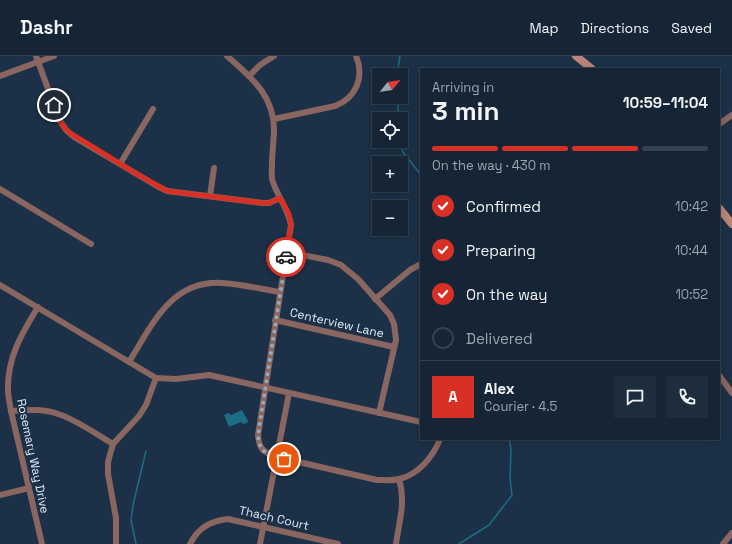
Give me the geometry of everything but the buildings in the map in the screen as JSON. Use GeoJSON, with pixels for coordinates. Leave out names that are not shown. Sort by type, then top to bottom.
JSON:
{"type":"FeatureCollection","features":[{"type":"Feature","properties":{"kind":"main road"},"geometry":{"type":"LineString","coordinates":[[576,56],[591,68]]}},
{"type":"Feature","properties":{"kind":"main road"},"geometry":{"type":"LineString","coordinates":[[720,209],[732,224]]}},
{"type":"Feature","properties":{"kind":"street"},"geometry":{"type":"LineString","coordinates":[[0,76],[37,59],[54,56]]}},
{"type":"Feature","properties":{"kind":"street"},"geometry":{"type":"LineString","coordinates":[[227,56],[260,86],[270,106],[274,119],[271,170],[274,187],[289,214],[291,225],[264,387],[258,435],[258,443],[260,448],[266,453],[277,457],[376,480],[399,479],[412,473],[430,459],[440,440]]}},
{"type":"Feature","properties":{"kind":"street"},"geometry":{"type":"LineString","coordinates":[[249,76],[260,65],[274,56]]}},
{"type":"Feature","properties":{"kind":"street"},"geometry":{"type":"LineString","coordinates":[[274,119],[335,106],[348,99],[354,92],[360,77],[360,68],[356,56]]}},
{"type":"Feature","properties":{"kind":"street"},"geometry":{"type":"LineString","coordinates":[[37,59],[59,119],[66,130],[74,137],[157,186],[167,191],[263,203],[269,203],[280,198]]}},
{"type":"Feature","properties":{"kind":"street"},"geometry":{"type":"LineString","coordinates":[[120,164],[153,109]]}},
{"type":"Feature","properties":{"kind":"street"},"geometry":{"type":"LineString","coordinates":[[720,123],[732,115]]}},
{"type":"Feature","properties":{"kind":"street"},"geometry":{"type":"LineString","coordinates":[[210,196],[214,168]]}},
{"type":"Feature","properties":{"kind":"street"},"geometry":{"type":"LineString","coordinates":[[0,189],[91,244]]}},
{"type":"Feature","properties":{"kind":"street"},"geometry":{"type":"LineString","coordinates":[[286,252],[328,260],[341,265],[358,278],[390,315],[396,333],[379,413]]}},
{"type":"Feature","properties":{"kind":"street"},"geometry":{"type":"LineString","coordinates":[[376,299],[410,270],[420,265]]}},
{"type":"Feature","properties":{"kind":"street"},"geometry":{"type":"LineString","coordinates":[[129,362],[161,311],[181,293],[194,287],[209,283],[221,283],[280,292]]}},
{"type":"Feature","properties":{"kind":"street"},"geometry":{"type":"LineString","coordinates":[[0,285],[156,378],[176,379],[209,375],[420,422]]}},
{"type":"Feature","properties":{"kind":"street","name":"Rosemary Way Drive"},"geometry":{"type":"LineString","coordinates":[[38,307],[20,336],[13,354],[9,371],[8,390],[11,411],[42,544]]}},
{"type":"Feature","properties":{"kind":"street","name":"Centerview Lane"},"geometry":{"type":"LineString","coordinates":[[275,320],[394,347]]}},
{"type":"Feature","properties":{"kind":"street"},"geometry":{"type":"LineString","coordinates":[[720,376],[731,388]]}},
{"type":"Feature","properties":{"kind":"street"},"geometry":{"type":"LineString","coordinates":[[116,544],[116,518],[108,474],[108,462],[113,444],[139,416],[146,405],[156,378]]}},
{"type":"Feature","properties":{"kind":"street"},"geometry":{"type":"LineString","coordinates":[[260,544],[289,393]]}},
{"type":"Feature","properties":{"kind":"street"},"geometry":{"type":"LineString","coordinates":[[11,411],[28,410],[57,413],[113,444]]}},
{"type":"Feature","properties":{"kind":"street"},"geometry":{"type":"LineString","coordinates":[[396,544],[403,505],[399,479]]}},
{"type":"Feature","properties":{"kind":"street"},"geometry":{"type":"LineString","coordinates":[[0,495],[29,488]]}},
{"type":"Feature","properties":{"kind":"street","name":"Thach Court"},"geometry":{"type":"LineString","coordinates":[[190,544],[200,529],[217,520],[228,519],[338,544]]}},
{"type":"Feature","properties":{"kind":"street"},"geometry":{"type":"LineString","coordinates":[[723,544],[732,533]]}},
{"type":"Feature","properties":{"kind":"water"},"geometry":{"type":"Polygon","coordinates":[[[242,410],[248,421],[247,423],[243,424],[241,422],[229,427],[224,415],[228,413],[231,415],[242,410]]]}},
{"type":"Feature","properties":{"kind":"waterway"},"geometry":{"type":"LineString","coordinates":[[398,68],[400,56]]}},
{"type":"Feature","properties":{"kind":"waterway"},"geometry":{"type":"LineString","coordinates":[[398,104],[398,112]]}},
{"type":"Feature","properties":{"kind":"waterway"},"geometry":{"type":"LineString","coordinates":[[402,148],[420,174]]}},
{"type":"Feature","properties":{"kind":"waterway"},"geometry":{"type":"LineString","coordinates":[[459,544],[489,525],[512,495],[510,478],[511,449],[509,440]]}},
{"type":"Feature","properties":{"kind":"waterway"},"geometry":{"type":"LineString","coordinates":[[136,544],[131,520],[133,505],[146,451]]}},
{"type":"Feature","properties":{"kind":"way so far"},"geometry":{"type":"LineString","coordinates":[[284,459],[266,453],[260,448],[258,443],[258,435],[264,387],[286,257]]}},
{"type":"Feature","properties":{"kind":"route"},"geometry":{"type":"LineString","coordinates":[[54,105],[62,125],[74,137],[167,191],[263,203],[269,203],[280,198],[289,214],[291,225],[286,257]]}}]}
